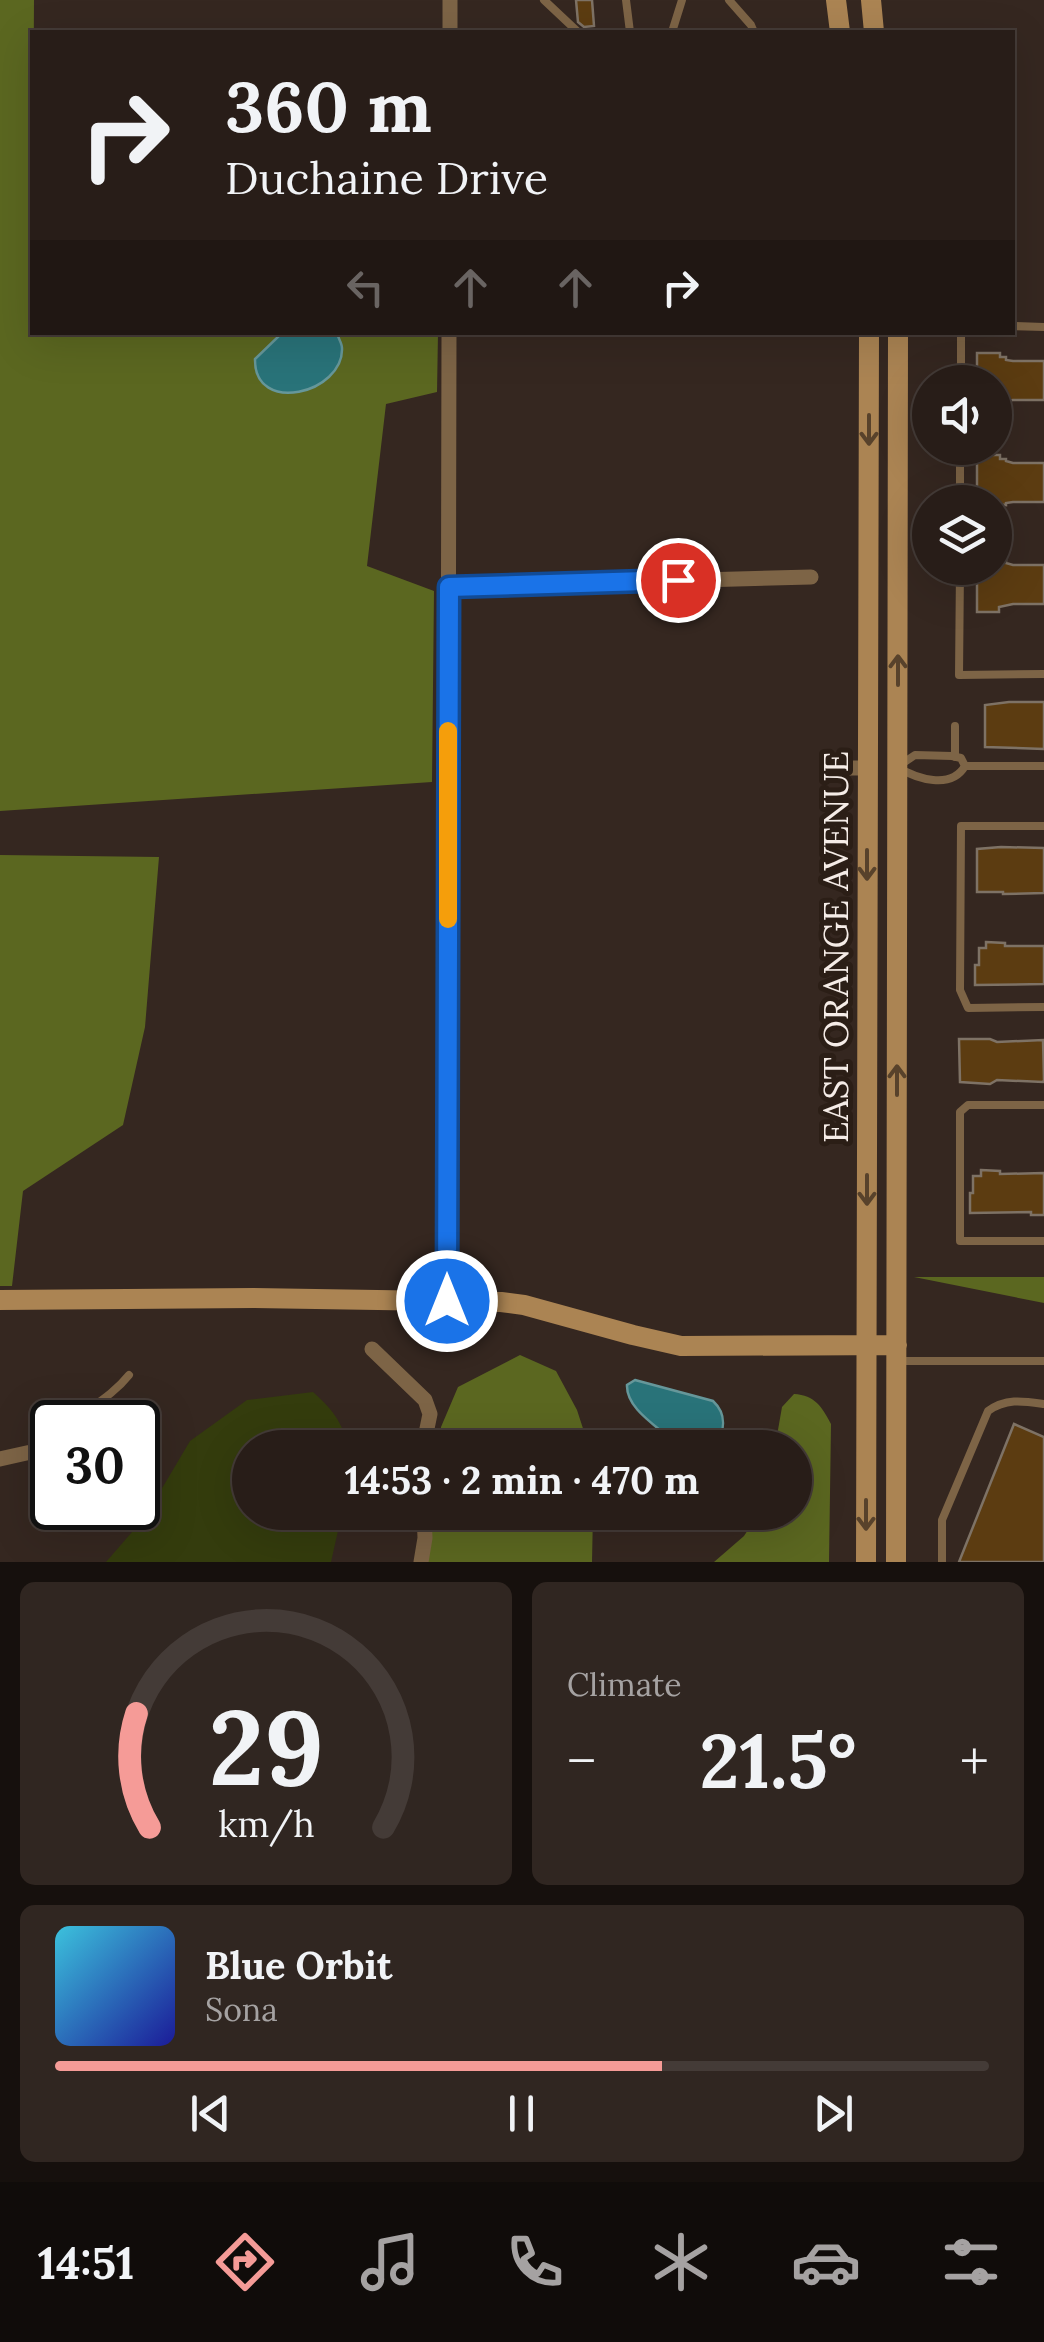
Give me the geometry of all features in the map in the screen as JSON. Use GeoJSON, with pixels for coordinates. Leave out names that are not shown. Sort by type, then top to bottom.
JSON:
{"type":"FeatureCollection","features":[{"type":"Feature","properties":{"kind":"street"},"geometry":{"type":"LineString","coordinates":[[450,0],[450,30]]}},
{"type":"Feature","properties":{"kind":"street"},"geometry":{"type":"LineString","coordinates":[[836,0],[840,30]]}},
{"type":"Feature","properties":{"kind":"street"},"geometry":{"type":"LineString","coordinates":[[870,0],[874,30]]}},
{"type":"Feature","properties":{"kind":"street"},"geometry":{"type":"LineString","coordinates":[[447,1301],[449,335]]}},
{"type":"Feature","properties":{"kind":"street","name":"EAST ORANGE AVENUE"},"geometry":{"type":"LineString","coordinates":[[866,1562],[869,335]]}},
{"type":"Feature","properties":{"kind":"street","name":"EAST ORANGE AVENUE"},"geometry":{"type":"LineString","coordinates":[[896,1562],[898,335]]}},
{"type":"Feature","properties":{"kind":"street"},"geometry":{"type":"LineString","coordinates":[[449,587],[811,577]]}},
{"type":"Feature","properties":{"kind":"street"},"geometry":{"type":"LineString","coordinates":[[840,768],[898,768]]}},
{"type":"Feature","properties":{"kind":"street"},"geometry":{"type":"LineString","coordinates":[[0,1300],[254,1298],[524,1304],[681,1346],[868,1346],[897,1353]]}},
{"type":"Feature","properties":{"kind":"street"},"geometry":{"type":"LineString","coordinates":[[372,1349],[425,1400],[430,1414],[427,1430]]}},
{"type":"Feature","properties":{"kind":"street"},"geometry":{"type":"LineString","coordinates":[[0,1459],[30,1452]]}},
{"type":"Feature","properties":{"kind":"street"},"geometry":{"type":"LineString","coordinates":[[420,1562],[425,1530]]}},
{"type":"Feature","properties":{"kind":"lane"},"geometry":{"type":"LineString","coordinates":[[544,0],[576,30]]}},
{"type":"Feature","properties":{"kind":"lane"},"geometry":{"type":"LineString","coordinates":[[626,0],[630,30]]}},
{"type":"Feature","properties":{"kind":"lane"},"geometry":{"type":"LineString","coordinates":[[673,30],[682,0]]}},
{"type":"Feature","properties":{"kind":"lane"},"geometry":{"type":"LineString","coordinates":[[729,0],[753,30]]}},
{"type":"Feature","properties":{"kind":"lane"},"geometry":{"type":"LineString","coordinates":[[1015,326],[1044,326]]}},
{"type":"Feature","properties":{"kind":"lane"},"geometry":{"type":"LineString","coordinates":[[961,335],[961,365]]}},
{"type":"Feature","properties":{"kind":"lane"},"geometry":{"type":"LineString","coordinates":[[960,585],[959,675],[1044,674]]}},
{"type":"Feature","properties":{"kind":"lane"},"geometry":{"type":"LineString","coordinates":[[954,726],[955,756]]}},
{"type":"Feature","properties":{"kind":"lane"},"geometry":{"type":"LineString","coordinates":[[915,755],[955,756],[965,766],[950,779],[916,779],[898,768],[915,755]]}},
{"type":"Feature","properties":{"kind":"lane"},"geometry":{"type":"LineString","coordinates":[[965,766],[1044,766]]}},
{"type":"Feature","properties":{"kind":"lane"},"geometry":{"type":"LineString","coordinates":[[1044,826],[961,826],[960,953],[960,990],[968,1008],[1044,1008]]}},
{"type":"Feature","properties":{"kind":"lane"},"geometry":{"type":"LineString","coordinates":[[1044,1105],[968,1105],[960,1112],[960,1241],[1044,1241]]}},
{"type":"Feature","properties":{"kind":"lane"},"geometry":{"type":"LineString","coordinates":[[897,1353],[1044,1361]]}},
{"type":"Feature","properties":{"kind":"lane"},"geometry":{"type":"LineString","coordinates":[[102,1400],[116,1392],[130,1375]]}},
{"type":"Feature","properties":{"kind":"lane"},"geometry":{"type":"LineString","coordinates":[[942,1562],[942,1520],[988,1411],[1015,1400],[1044,1404]]}},
{"type":"Feature","properties":{"kind":"green space"},"geometry":{"type":"Polygon","coordinates":[[[0,0],[34,0],[34,30],[30,30],[30,335],[438,335],[437,392],[386,404],[367,566],[434,591],[432,782],[0,811],[0,0]]]}},
{"type":"Feature","properties":{"kind":"green space"},"geometry":{"type":"Polygon","coordinates":[[[0,855],[159,857],[145,1027],[123,1125],[23,1191],[12,1286],[0,1286],[0,855]]]}},
{"type":"Feature","properties":{"kind":"green space"},"geometry":{"type":"Polygon","coordinates":[[[914,1277],[1044,1277],[1044,1303],[914,1277]]]}},
{"type":"Feature","properties":{"kind":"green space"},"geometry":{"type":"Polygon","coordinates":[[[520,1355],[556,1371],[583,1430],[441,1430],[458,1387],[520,1355]]]}},
{"type":"Feature","properties":{"kind":"green space"},"geometry":{"type":"Polygon","coordinates":[[[313,1392],[336,1416],[343,1430],[232,1430],[232,1530],[338,1530],[331,1562],[106,1562],[134,1530],[160,1530],[160,1492],[190,1441],[247,1400],[313,1392]]]}},
{"type":"Feature","properties":{"kind":"green space"},"geometry":{"type":"Polygon","coordinates":[[[794,1394],[807,1397],[817,1403],[831,1424],[829,1562],[714,1562],[748,1530],[812,1530],[812,1430],[778,1430],[782,1407],[794,1394]]]}},
{"type":"Feature","properties":{"kind":"green space"},"geometry":{"type":"Polygon","coordinates":[[[430,1530],[593,1530],[592,1562],[427,1562],[430,1530]]]}},
{"type":"Feature","properties":{"kind":"water"},"geometry":{"type":"Polygon","coordinates":[[[280,335],[338,335],[342,348],[339,364],[329,377],[299,392],[268,388],[259,377],[255,359],[280,335]]]}},
{"type":"Feature","properties":{"kind":"water"},"geometry":{"type":"Polygon","coordinates":[[[635,1380],[713,1401],[721,1411],[722,1430],[660,1430],[632,1403],[627,1385],[635,1380]]]}},
{"type":"Feature","properties":{"kind":"building"},"geometry":{"type":"Polygon","coordinates":[[[576,0],[592,0],[594,26],[584,27],[578,22],[576,0]]]}},
{"type":"Feature","properties":{"kind":"building"},"geometry":{"type":"Polygon","coordinates":[[[977,353],[1000,353],[1000,357],[1013,361],[1044,361],[1044,400],[1012,400],[1012,365],[977,365],[977,353]]]}},
{"type":"Feature","properties":{"kind":"building"},"geometry":{"type":"Polygon","coordinates":[[[1044,463],[1044,502],[1012,502],[1012,485],[977,485],[977,465],[1044,463]]]}},
{"type":"Feature","properties":{"kind":"building"},"geometry":{"type":"Polygon","coordinates":[[[1012,565],[1044,565],[1044,604],[1013,604],[999,607],[999,612],[977,612],[977,585],[1012,585],[1012,565]]]}},
{"type":"Feature","properties":{"kind":"building"},"geometry":{"type":"Polygon","coordinates":[[[1044,702],[1044,749],[985,747],[985,705],[1044,702]]]}},
{"type":"Feature","properties":{"kind":"building"},"geometry":{"type":"Polygon","coordinates":[[[1044,848],[1044,893],[977,892],[977,849],[1044,848]]]}},
{"type":"Feature","properties":{"kind":"building"},"geometry":{"type":"Polygon","coordinates":[[[986,942],[1044,946],[1044,984],[975,985],[979,948],[986,948],[986,942]]]}},
{"type":"Feature","properties":{"kind":"building"},"geometry":{"type":"Polygon","coordinates":[[[959,1039],[1043,1040],[1044,1080],[960,1082],[959,1039]]]}},
{"type":"Feature","properties":{"kind":"building"},"geometry":{"type":"Polygon","coordinates":[[[981,1170],[1000,1174],[1044,1173],[1044,1215],[970,1213],[973,1176],[981,1176],[981,1170]]]}},
{"type":"Feature","properties":{"kind":"building"},"geometry":{"type":"Polygon","coordinates":[[[1014,1424],[1044,1437],[1044,1562],[959,1562],[1014,1424]]]}},
{"type":"Feature","properties":{"kind":"slow traffic"},"geometry":{"type":"LineString","coordinates":[[448,731],[448,919]]}},
{"type":"Feature","properties":{"kind":"route"},"geometry":{"type":"LineString","coordinates":[[447,1301],[449,587],[678,580]]}}]}
